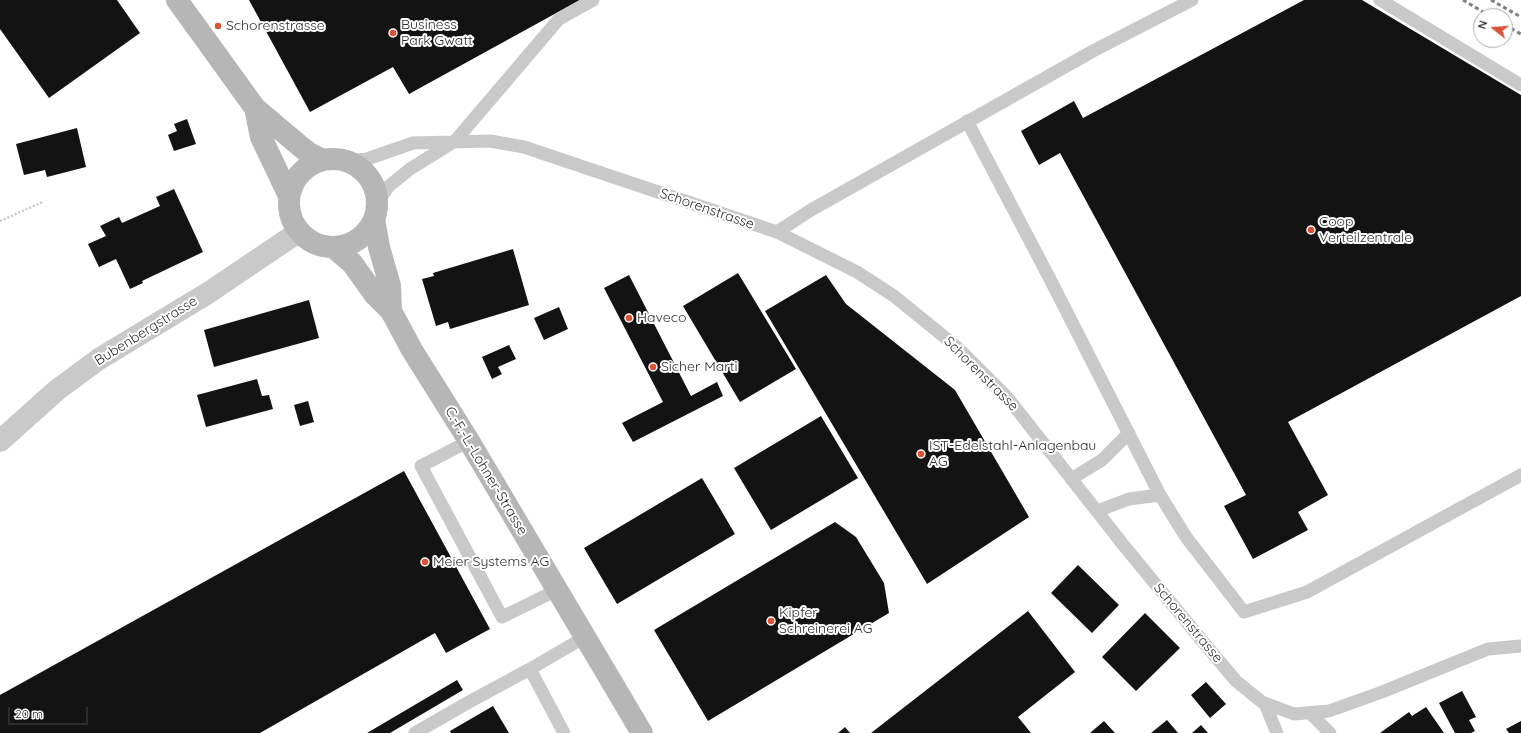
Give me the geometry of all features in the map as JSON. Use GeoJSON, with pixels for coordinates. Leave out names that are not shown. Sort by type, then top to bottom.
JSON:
{"type":"FeatureCollection","features":[{"type":"Feature","properties":{"kind":"street"},"geometry":{"type":"LineString","coordinates":[[177,0],[255,108],[309,153],[323,160]]}},
{"type":"Feature","properties":{"kind":"street"},"geometry":{"type":"LineString","coordinates":[[255,108],[261,137],[289,196]]}},
{"type":"Feature","properties":{"kind":"street"},"geometry":{"type":"LineString","coordinates":[[331,158],[348,161],[369,177],[375,189],[376,210],[369,228],[362,236],[343,246],[333,247],[315,244],[300,233],[293,222],[289,209],[289,196],[295,181],[304,169],[313,163],[331,158]]}},
{"type":"Feature","properties":{"kind":"street","name":"C.-F.-L.-Lohner-Strasse"},"geometry":{"type":"LineString","coordinates":[[376,210],[379,247],[390,286],[391,311]]}},
{"type":"Feature","properties":{"kind":"street","name":"Bubenbergstrasse"},"geometry":{"type":"LineString","coordinates":[[0,441],[56,390],[99,360],[208,293],[291,237],[300,233]]}},
{"type":"Feature","properties":{"kind":"street","name":"C.-F.-L.-Lohner-Strasse"},"geometry":{"type":"LineString","coordinates":[[333,247],[352,263],[375,295],[391,311],[412,350],[469,441],[642,733]]}},
{"type":"Feature","properties":{"kind":"lane"},"geometry":{"type":"LineString","coordinates":[[376,210],[389,186],[410,169],[455,141],[559,19],[593,0]]}},
{"type":"Feature","properties":{"kind":"lane"},"geometry":{"type":"LineString","coordinates":[[777,232],[811,210],[967,121],[1093,51],[1192,0]]}},
{"type":"Feature","properties":{"kind":"lane"},"geometry":{"type":"LineString","coordinates":[[1380,0],[1521,85]]}},
{"type":"Feature","properties":{"kind":"lane"},"geometry":{"type":"LineString","coordinates":[[967,121],[1055,288],[1160,495],[1186,537],[1244,612],[1307,592],[1521,475]]}},
{"type":"Feature","properties":{"kind":"lane","name":"Schorenstrasse"},"geometry":{"type":"LineString","coordinates":[[348,161],[367,159],[413,143],[490,140],[524,147],[777,232],[857,272],[894,296],[958,348],[1007,397],[1130,553],[1236,681],[1265,704],[1294,714],[1329,711],[1382,692],[1488,649],[1521,646]]}},
{"type":"Feature","properties":{"kind":"lane"},"geometry":{"type":"LineString","coordinates":[[1071,479],[1102,460],[1129,433]]}},
{"type":"Feature","properties":{"kind":"lane"},"geometry":{"type":"LineString","coordinates":[[469,441],[421,466],[502,618],[557,590]]}},
{"type":"Feature","properties":{"kind":"lane"},"geometry":{"type":"LineString","coordinates":[[1097,511],[1129,499],[1160,495]]}},
{"type":"Feature","properties":{"kind":"lane"},"geometry":{"type":"LineString","coordinates":[[415,733],[469,702],[530,670],[585,637]]}},
{"type":"Feature","properties":{"kind":"lane"},"geometry":{"type":"LineString","coordinates":[[530,670],[564,733]]}},
{"type":"Feature","properties":{"kind":"lane"},"geometry":{"type":"LineString","coordinates":[[1265,704],[1277,733]]}},
{"type":"Feature","properties":{"kind":"lane"},"geometry":{"type":"LineString","coordinates":[[1310,713],[1330,733]]}},
{"type":"Feature","properties":{"kind":"path"},"geometry":{"type":"LineString","coordinates":[[0,221],[43,202]]}},
{"type":"Feature","properties":{"kind":"building"},"geometry":{"type":"Polygon","coordinates":[[[0,0],[117,0],[140,33],[49,98],[0,29],[0,0]]]}},
{"type":"Feature","properties":{"kind":"building","name":"Business Park Gwatt"},"geometry":{"type":"Polygon","coordinates":[[[249,0],[580,0],[409,94],[393,67],[310,112],[249,0]]]}},
{"type":"Feature","properties":{"kind":"building","name":"Coop Verteilzentrale"},"geometry":{"type":"Polygon","coordinates":[[[1304,0],[1362,0],[1521,95],[1521,296],[1288,422],[1328,495],[1298,512],[1308,530],[1253,559],[1224,506],[1246,495],[1060,153],[1039,165],[1021,131],[1074,101],[1083,118],[1304,0]]]}},
{"type":"Feature","properties":{"kind":"building"},"geometry":{"type":"Polygon","coordinates":[[[187,119],[196,144],[174,151],[168,135],[177,131],[174,124],[187,119]]]}},
{"type":"Feature","properties":{"kind":"building"},"geometry":{"type":"Polygon","coordinates":[[[77,128],[86,167],[47,177],[45,170],[24,175],[16,144],[77,128]]]}},
{"type":"Feature","properties":{"kind":"building"},"geometry":{"type":"Polygon","coordinates":[[[174,189],[203,252],[142,281],[143,283],[130,289],[116,259],[99,267],[88,244],[106,236],[100,226],[119,217],[122,223],[160,206],[156,197],[174,189]]]}},
{"type":"Feature","properties":{"kind":"building"},"geometry":{"type":"Polygon","coordinates":[[[513,249],[529,305],[450,329],[448,322],[436,326],[422,279],[434,276],[433,273],[513,249]]]}},
{"type":"Feature","properties":{"kind":"building"},"geometry":{"type":"Polygon","coordinates":[[[738,273],[796,369],[740,402],[683,306],[738,273]]]}},
{"type":"Feature","properties":{"kind":"building"},"geometry":{"type":"Polygon","coordinates":[[[629,275],[691,396],[717,382],[723,396],[633,442],[622,423],[663,402],[604,288],[629,275]]]}},
{"type":"Feature","properties":{"kind":"building","name":"IST-Edelstahl-Anlagenbau AG"},"geometry":{"type":"Polygon","coordinates":[[[826,275],[846,304],[955,390],[1029,517],[927,584],[765,311],[826,275]]]}},
{"type":"Feature","properties":{"kind":"building"},"geometry":{"type":"Polygon","coordinates":[[[309,300],[319,338],[214,367],[204,330],[309,300]]]}},
{"type":"Feature","properties":{"kind":"building"},"geometry":{"type":"Polygon","coordinates":[[[559,307],[568,329],[544,340],[534,318],[559,307]]]}},
{"type":"Feature","properties":{"kind":"building"},"geometry":{"type":"Polygon","coordinates":[[[509,345],[516,359],[498,367],[502,374],[492,379],[482,357],[509,345]]]}},
{"type":"Feature","properties":{"kind":"building"},"geometry":{"type":"Polygon","coordinates":[[[257,379],[262,396],[269,395],[273,409],[206,427],[197,395],[257,379]]]}},
{"type":"Feature","properties":{"kind":"building"},"geometry":{"type":"Polygon","coordinates":[[[308,401],[314,422],[300,426],[294,405],[308,401]]]}},
{"type":"Feature","properties":{"kind":"building"},"geometry":{"type":"Polygon","coordinates":[[[821,416],[858,478],[771,530],[734,468],[821,416]]]}},
{"type":"Feature","properties":{"kind":"building"},"geometry":{"type":"Polygon","coordinates":[[[404,471],[490,629],[446,653],[435,633],[260,733],[0,733],[0,695],[404,471]]]}},
{"type":"Feature","properties":{"kind":"building"},"geometry":{"type":"Polygon","coordinates":[[[702,478],[735,534],[617,604],[584,548],[702,478]]]}},
{"type":"Feature","properties":{"kind":"building","name":"Kipfer Schreinerei AG"},"geometry":{"type":"Polygon","coordinates":[[[835,522],[856,537],[884,583],[889,613],[708,721],[654,630],[835,522]]]}},
{"type":"Feature","properties":{"kind":"building"},"geometry":{"type":"Polygon","coordinates":[[[1078,565],[1119,605],[1092,633],[1051,593],[1078,565]]]}},
{"type":"Feature","properties":{"kind":"building"},"geometry":{"type":"Polygon","coordinates":[[[1028,611],[1075,672],[1018,717],[1031,733],[871,733],[1028,611]]]}},
{"type":"Feature","properties":{"kind":"building"},"geometry":{"type":"Polygon","coordinates":[[[1145,613],[1180,648],[1136,691],[1102,657],[1145,613]]]}},
{"type":"Feature","properties":{"kind":"building"},"geometry":{"type":"Polygon","coordinates":[[[457,680],[463,690],[390,733],[367,733],[457,680]]]}},
{"type":"Feature","properties":{"kind":"building"},"geometry":{"type":"Polygon","coordinates":[[[1206,682],[1226,704],[1210,718],[1191,695],[1206,682]]]}},
{"type":"Feature","properties":{"kind":"building"},"geometry":{"type":"Polygon","coordinates":[[[1462,691],[1476,717],[1469,720],[1475,731],[1471,733],[1455,733],[1439,703],[1462,691]]]}},
{"type":"Feature","properties":{"kind":"building"},"geometry":{"type":"Polygon","coordinates":[[[493,706],[509,733],[451,733],[450,731],[493,706]]]}},
{"type":"Feature","properties":{"kind":"building"},"geometry":{"type":"Polygon","coordinates":[[[1426,707],[1444,733],[1380,733],[1409,712],[1412,716],[1426,707]]]}},
{"type":"Feature","properties":{"kind":"building"},"geometry":{"type":"Polygon","coordinates":[[[1167,720],[1178,733],[1151,733],[1167,720]]]}},
{"type":"Feature","properties":{"kind":"building"},"geometry":{"type":"Polygon","coordinates":[[[1104,721],[1115,733],[1090,733],[1104,721]]]}},
{"type":"Feature","properties":{"kind":"building"},"geometry":{"type":"Polygon","coordinates":[[[1521,721],[1521,733],[1509,733],[1506,729],[1521,721]]]}},
{"type":"Feature","properties":{"kind":"building"},"geometry":{"type":"Polygon","coordinates":[[[1201,725],[1208,733],[1192,733],[1201,725]]]}},
{"type":"Feature","properties":{"kind":"building"},"geometry":{"type":"Polygon","coordinates":[[[845,727],[850,733],[838,733],[845,727]]]}},
{"type":"Feature","properties":{"kind":"railway"},"geometry":{"type":"LineString","coordinates":[[1463,0],[1476,8]]}},
{"type":"Feature","properties":{"kind":"railway"},"geometry":{"type":"LineString","coordinates":[[1491,0],[1521,17]]}},
{"type":"Feature","properties":{"kind":"railway"},"geometry":{"type":"LineString","coordinates":[[1513,30],[1521,34]]}},
{"type":"Feature","properties":{"kind":"place","name":"Schorenstrasse"},"geometry":{"type":"Point","coordinates":[218,26]}},
{"type":"Feature","properties":{"kind":"place","name":"Business Park Gwatt"},"geometry":{"type":"Point","coordinates":[393,33]}},
{"type":"Feature","properties":{"kind":"place","name":"Coop Verteilzentrale"},"geometry":{"type":"Point","coordinates":[1311,230]}},
{"type":"Feature","properties":{"kind":"place","name":"Haveco"},"geometry":{"type":"Point","coordinates":[629,318]}},
{"type":"Feature","properties":{"kind":"place","name":"Sicher Marti"},"geometry":{"type":"Point","coordinates":[653,367]}},
{"type":"Feature","properties":{"kind":"place","name":"IST-Edelstahl-Anlagenbau AG"},"geometry":{"type":"Point","coordinates":[921,454]}},
{"type":"Feature","properties":{"kind":"place","name":"Meier Systems AG"},"geometry":{"type":"Point","coordinates":[425,562]}},
{"type":"Feature","properties":{"kind":"place","name":"Kipfer Schreinerei AG"},"geometry":{"type":"Point","coordinates":[771,621]}}]}
